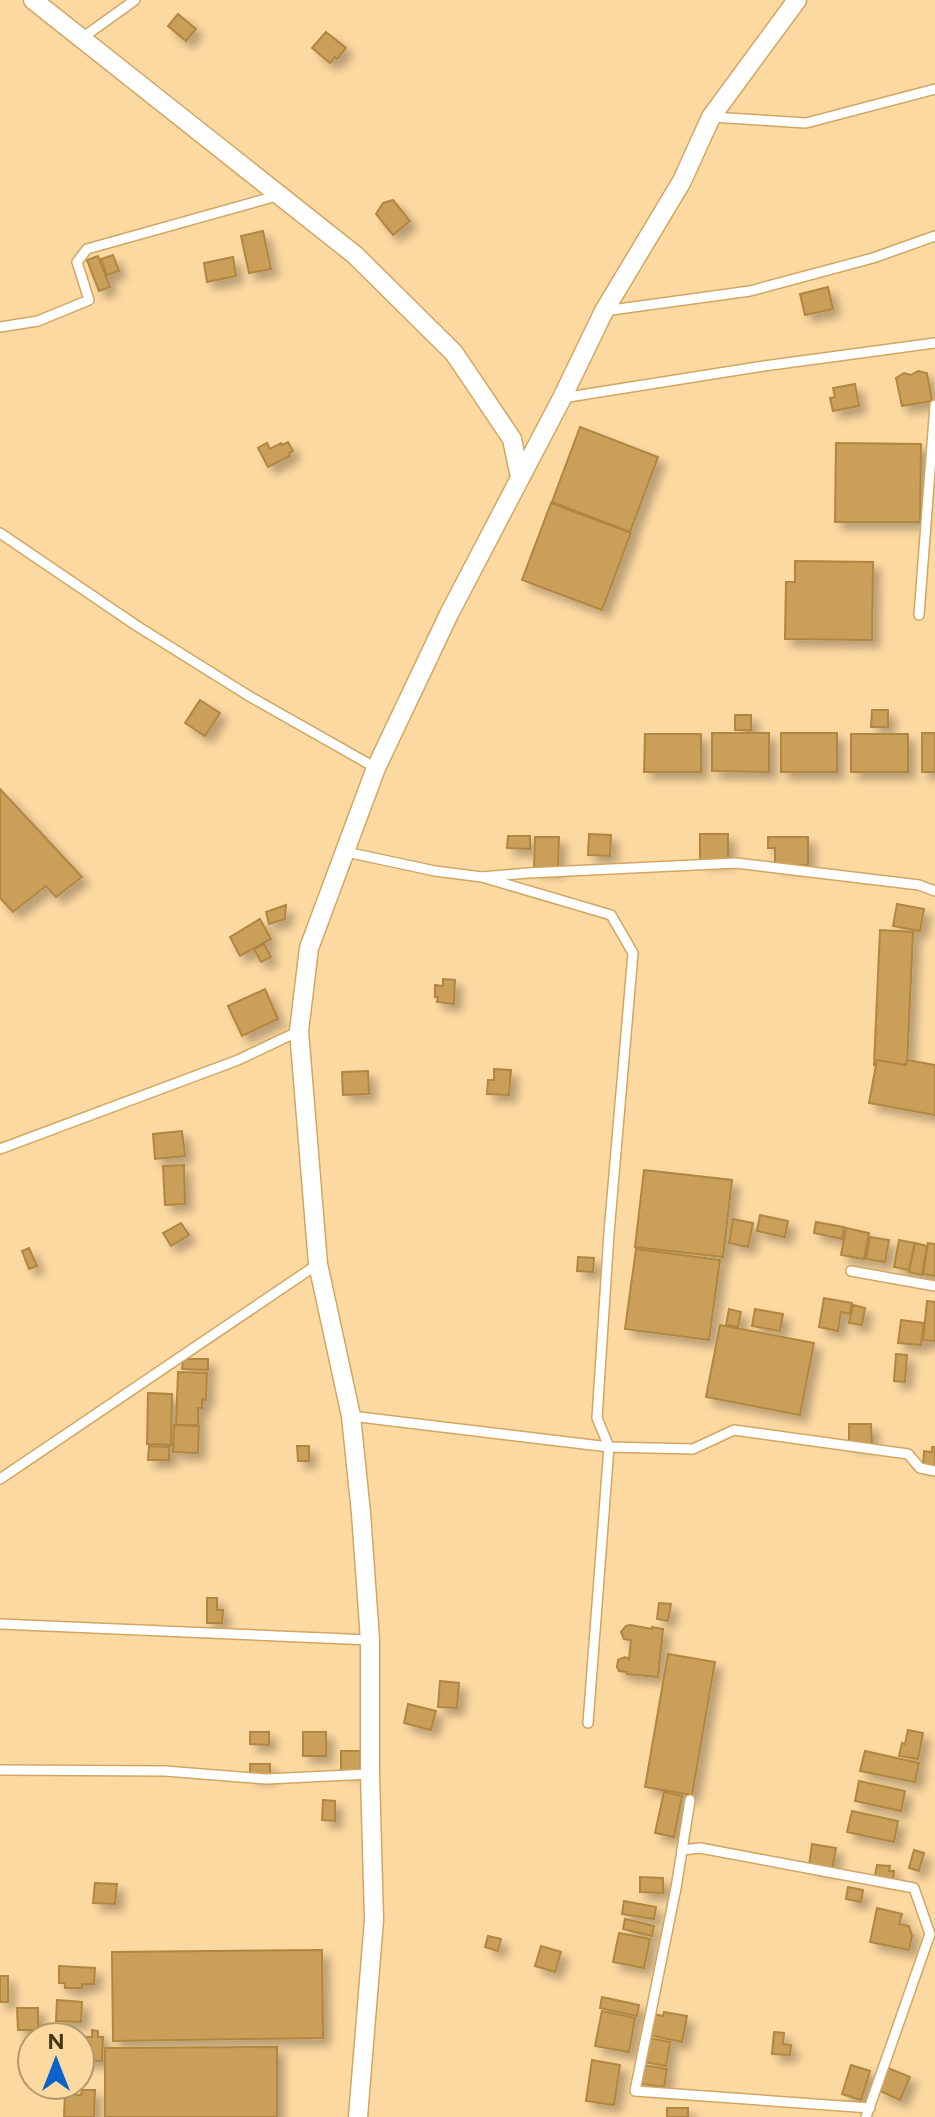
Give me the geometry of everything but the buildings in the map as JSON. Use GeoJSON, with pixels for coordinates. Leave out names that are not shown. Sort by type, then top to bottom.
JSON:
{"type":"FeatureCollection","features":[{"type":"Feature","properties":{"kind":"street"},"geometry":{"type":"LineString","coordinates":[[33,0],[355,255],[454,353],[512,439],[520,477]]}},
{"type":"Feature","properties":{"kind":"street"},"geometry":{"type":"LineString","coordinates":[[358,2117],[374,1920],[370,1640],[351,1416],[318,1264],[299,1031],[309,948],[376,768],[449,614],[604,311],[682,181],[711,117],[797,0]]}},
{"type":"Feature","properties":{"kind":"lane"},"geometry":{"type":"LineString","coordinates":[[82,38],[135,0]]}},
{"type":"Feature","properties":{"kind":"lane"},"geometry":{"type":"LineString","coordinates":[[711,117],[806,123],[935,89]]}},
{"type":"Feature","properties":{"kind":"lane"},"geometry":{"type":"LineString","coordinates":[[0,327],[38,321],[89,300],[77,262],[87,249],[280,195]]}},
{"type":"Feature","properties":{"kind":"lane"},"geometry":{"type":"LineString","coordinates":[[604,311],[750,291],[873,258],[935,236]]}},
{"type":"Feature","properties":{"kind":"lane"},"geometry":{"type":"LineString","coordinates":[[562,398],[935,343]]}},
{"type":"Feature","properties":{"kind":"lane"},"geometry":{"type":"LineString","coordinates":[[919,615],[935,405]]}},
{"type":"Feature","properties":{"kind":"lane"},"geometry":{"type":"LineString","coordinates":[[0,533],[199,665],[376,768]]}},
{"type":"Feature","properties":{"kind":"lane"},"geometry":{"type":"LineString","coordinates":[[346,852],[435,871],[482,877],[611,915],[633,953],[597,1418],[609,1447],[588,1723]]}},
{"type":"Feature","properties":{"kind":"lane"},"geometry":{"type":"LineString","coordinates":[[482,877],[736,863],[919,885],[935,891]]}},
{"type":"Feature","properties":{"kind":"lane"},"geometry":{"type":"LineString","coordinates":[[0,1149],[238,1060],[299,1031]]}},
{"type":"Feature","properties":{"kind":"lane"},"geometry":{"type":"LineString","coordinates":[[1,1477],[318,1264]]}},
{"type":"Feature","properties":{"kind":"lane"},"geometry":{"type":"LineString","coordinates":[[851,1271],[935,1286]]}},
{"type":"Feature","properties":{"kind":"lane"},"geometry":{"type":"LineString","coordinates":[[351,1416],[609,1447],[693,1449],[734,1430],[908,1454],[920,1468],[935,1471]]}},
{"type":"Feature","properties":{"kind":"lane"},"geometry":{"type":"LineString","coordinates":[[0,1624],[370,1640]]}},
{"type":"Feature","properties":{"kind":"lane"},"geometry":{"type":"LineString","coordinates":[[0,1770],[165,1771],[266,1779],[370,1774]]}},
{"type":"Feature","properties":{"kind":"lane"},"geometry":{"type":"LineString","coordinates":[[682,1850],[700,1848],[914,1888],[930,1934],[868,2112],[635,2091],[690,1800]]}}]}
